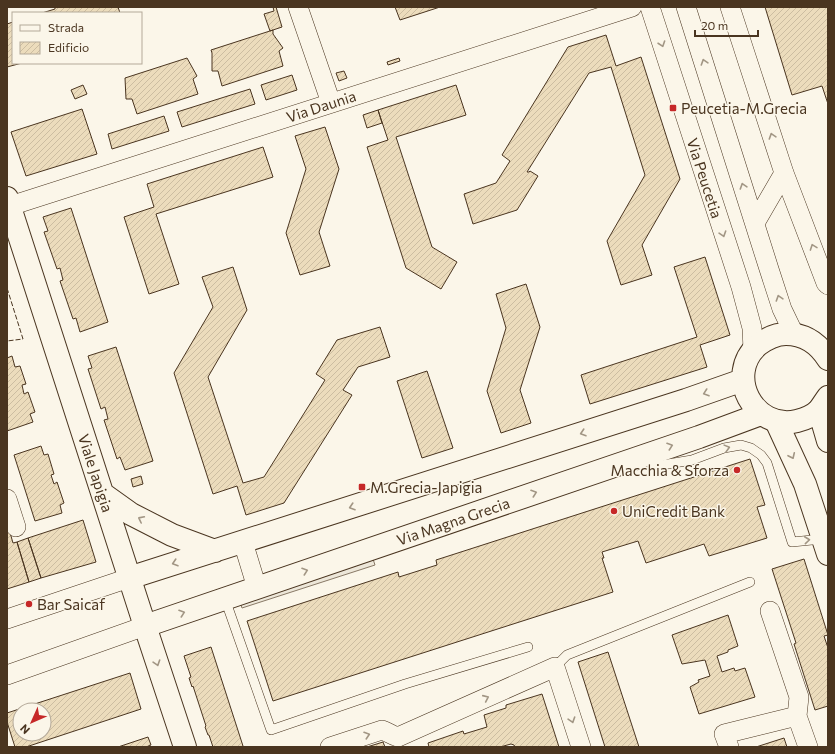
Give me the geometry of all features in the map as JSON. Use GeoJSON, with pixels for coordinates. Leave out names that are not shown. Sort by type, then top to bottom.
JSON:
{"type":"FeatureCollection","features":[{"type":"Feature","properties":{"kind":"main road","name":"Viale Japigia"},"geometry":{"type":"LineString","coordinates":[[8,202],[185,747]]}},
{"type":"Feature","properties":{"kind":"main road"},"geometry":{"type":"LineString","coordinates":[[826,351],[808,338],[794,334],[779,334],[765,340],[753,350],[745,364],[743,380],[748,399],[754,407],[768,417],[805,484],[826,546]]}},
{"type":"Feature","properties":{"kind":"main road"},"geometry":{"type":"LineString","coordinates":[[129,578],[686,400],[743,380]]}},
{"type":"Feature","properties":{"kind":"main road"},"geometry":{"type":"LineString","coordinates":[[823,404],[828,441]]}},
{"type":"Feature","properties":{"kind":"main road","name":"Via Magna Grecia"},"geometry":{"type":"LineString","coordinates":[[145,626],[636,458],[768,417],[791,422],[806,419],[823,404]]}},
{"type":"Feature","properties":{"kind":"main road"},"geometry":{"type":"LineString","coordinates":[[102,494],[131,514],[172,535],[215,550]]}},
{"type":"Feature","properties":{"kind":"street"},"geometry":{"type":"LineString","coordinates":[[298,7],[331,103]]}},
{"type":"Feature","properties":{"kind":"street","name":"Via Daunia"},"geometry":{"type":"LineString","coordinates":[[8,202],[331,103],[632,7]]}},
{"type":"Feature","properties":{"kind":"street","name":"Via Peucetia"},"geometry":{"type":"LineString","coordinates":[[650,7],[740,287],[752,328],[753,350]]}},
{"type":"Feature","properties":{"kind":"street"},"geometry":{"type":"LineString","coordinates":[[686,7],[782,309],[794,334]]}},
{"type":"Feature","properties":{"kind":"street"},"geometry":{"type":"LineString","coordinates":[[730,7],[784,173],[827,284]]}},
{"type":"Feature","properties":{"kind":"street"},"geometry":{"type":"LineString","coordinates":[[755,223],[784,173]]}},
{"type":"Feature","properties":{"kind":"street"},"geometry":{"type":"LineString","coordinates":[[7,499],[16,527]]}},
{"type":"Feature","properties":{"kind":"street"},"geometry":{"type":"LineString","coordinates":[[243,542],[257,588]]}},
{"type":"Feature","properties":{"kind":"street"},"geometry":{"type":"LineString","coordinates":[[7,618],[129,578]]}},
{"type":"Feature","properties":{"kind":"street"},"geometry":{"type":"LineString","coordinates":[[770,611],[799,697],[797,716],[808,747]]}},
{"type":"Feature","properties":{"kind":"street"},"geometry":{"type":"LineString","coordinates":[[7,675],[145,626]]}},
{"type":"Feature","properties":{"kind":"street"},"geometry":{"type":"LineString","coordinates":[[330,747],[382,730],[400,742],[555,667],[580,747]]}},
{"type":"Feature","properties":{"kind":"street"},"geometry":{"type":"LineString","coordinates":[[729,747],[724,734],[797,716]]}},
{"type":"Feature","properties":{"kind":"lane"},"geometry":{"type":"LineString","coordinates":[[636,458],[662,465],[692,460],[732,446],[741,445],[751,448],[761,455],[767,463],[792,542],[826,546]]}},
{"type":"Feature","properties":{"kind":"lane"},"geometry":{"type":"LineString","coordinates":[[555,667],[567,655],[750,582]]}},
{"type":"Feature","properties":{"kind":"lane"},"geometry":{"type":"LineString","coordinates":[[225,599],[271,730],[405,684],[528,646]]}},
{"type":"Feature","properties":{"kind":"shaded area"},"geometry":{"type":"Polygon","coordinates":[[[373,559],[375,565],[242,608],[240,602],[373,559]]]}},
{"type":"Feature","properties":{"kind":"building"},"geometry":{"type":"Polygon","coordinates":[[[55,7],[118,7],[120,12],[45,12],[55,9],[55,7]]]}},
{"type":"Feature","properties":{"kind":"building"},"geometry":{"type":"Polygon","coordinates":[[[273,7],[276,7],[282,27],[270,31],[264,14],[274,11],[273,7]]]}},
{"type":"Feature","properties":{"kind":"building"},"geometry":{"type":"Polygon","coordinates":[[[395,7],[440,7],[400,20],[395,7]]]}},
{"type":"Feature","properties":{"kind":"building"},"geometry":{"type":"Polygon","coordinates":[[[765,7],[828,7],[828,104],[822,86],[792,95],[765,7]]]}},
{"type":"Feature","properties":{"kind":"building"},"geometry":{"type":"Polygon","coordinates":[[[12,22],[12,64],[18,64],[7,67],[7,24],[12,22]]]}},
{"type":"Feature","properties":{"kind":"building"},"geometry":{"type":"Polygon","coordinates":[[[273,30],[273,34],[283,48],[279,51],[283,66],[222,86],[218,71],[212,71],[211,50],[273,30]]]}},
{"type":"Feature","properties":{"kind":"building"},"geometry":{"type":"Polygon","coordinates":[[[606,35],[616,66],[641,57],[680,179],[642,245],[652,275],[621,285],[607,241],[645,175],[611,67],[589,73],[527,172],[530,171],[538,176],[517,210],[473,224],[464,194],[496,183],[510,161],[502,155],[568,47],[606,35]]]}},
{"type":"Feature","properties":{"kind":"building"},"geometry":{"type":"Polygon","coordinates":[[[187,58],[197,76],[193,79],[198,94],[137,114],[132,99],[126,99],[125,78],[187,58]]]}},
{"type":"Feature","properties":{"kind":"building"},"geometry":{"type":"Polygon","coordinates":[[[399,58],[400,61],[388,65],[387,62],[399,58]]]}},
{"type":"Feature","properties":{"kind":"building"},"geometry":{"type":"Polygon","coordinates":[[[344,71],[347,78],[339,81],[336,73],[344,71]]]}},
{"type":"Feature","properties":{"kind":"building"},"geometry":{"type":"Polygon","coordinates":[[[292,75],[297,90],[266,100],[261,85],[292,75]]]}},
{"type":"Feature","properties":{"kind":"building"},"geometry":{"type":"Polygon","coordinates":[[[83,85],[87,94],[75,99],[71,90],[83,85]]]}},
{"type":"Feature","properties":{"kind":"building"},"geometry":{"type":"Polygon","coordinates":[[[456,85],[466,115],[396,137],[432,247],[457,262],[441,289],[406,268],[367,147],[388,140],[378,110],[456,85]]]}},
{"type":"Feature","properties":{"kind":"building"},"geometry":{"type":"Polygon","coordinates":[[[250,89],[255,104],[182,127],[177,112],[250,89]]]}},
{"type":"Feature","properties":{"kind":"building"},"geometry":{"type":"Polygon","coordinates":[[[82,109],[97,154],[26,176],[11,132],[82,109]]]}},
{"type":"Feature","properties":{"kind":"building"},"geometry":{"type":"Polygon","coordinates":[[[378,110],[382,123],[367,128],[363,115],[378,110]]]}},
{"type":"Feature","properties":{"kind":"building"},"geometry":{"type":"Polygon","coordinates":[[[164,116],[169,131],[112,149],[108,134],[164,116]]]}},
{"type":"Feature","properties":{"kind":"building"},"geometry":{"type":"Polygon","coordinates":[[[325,127],[339,169],[319,232],[330,266],[300,275],[286,233],[306,169],[295,136],[325,127]]]}},
{"type":"Feature","properties":{"kind":"building"},"geometry":{"type":"Polygon","coordinates":[[[263,147],[273,177],[156,214],[179,284],[149,294],[124,217],[154,207],[147,184],[263,147]]]}},
{"type":"Feature","properties":{"kind":"building"},"geometry":{"type":"Polygon","coordinates":[[[71,208],[108,322],[80,332],[76,318],[73,319],[60,281],[63,280],[60,268],[57,269],[44,232],[48,231],[43,217],[71,208]]]}},
{"type":"Feature","properties":{"kind":"building"},"geometry":{"type":"Polygon","coordinates":[[[705,257],[730,335],[700,345],[707,367],[590,404],[581,375],[697,337],[674,267],[705,257]]]}},
{"type":"Feature","properties":{"kind":"building"},"geometry":{"type":"Polygon","coordinates":[[[233,267],[247,310],[208,377],[243,483],[264,477],[325,380],[316,374],[337,340],[380,327],[390,357],[358,367],[343,390],[352,395],[284,503],[246,515],[237,486],[213,494],[174,373],[213,307],[202,277],[233,267]]]}},
{"type":"Feature","properties":{"kind":"building"},"geometry":{"type":"Polygon","coordinates":[[[526,284],[540,327],[520,390],[531,423],[501,433],[487,391],[506,328],[496,294],[526,284]]]}},
{"type":"Feature","properties":{"kind":"building"},"geometry":{"type":"Polygon","coordinates":[[[116,347],[153,461],[125,470],[120,457],[117,459],[104,420],[108,419],[105,407],[101,409],[88,369],[92,368],[88,356],[116,347]]]}},
{"type":"Feature","properties":{"kind":"building"},"geometry":{"type":"Polygon","coordinates":[[[12,356],[15,367],[20,366],[26,384],[22,385],[24,394],[28,392],[35,412],[30,414],[33,422],[7,431],[7,358],[12,356]]]}},
{"type":"Feature","properties":{"kind":"building"},"geometry":{"type":"Polygon","coordinates":[[[427,371],[453,448],[422,458],[397,381],[427,371]]]}},
{"type":"Feature","properties":{"kind":"building"},"geometry":{"type":"Polygon","coordinates":[[[41,446],[44,455],[48,454],[54,474],[51,475],[54,484],[57,482],[64,503],[60,505],[62,513],[35,521],[14,455],[41,446]]]}},
{"type":"Feature","properties":{"kind":"building"},"geometry":{"type":"Polygon","coordinates":[[[750,459],[765,505],[757,507],[767,538],[709,556],[704,544],[646,563],[638,541],[602,552],[604,558],[602,558],[613,592],[273,701],[247,621],[398,572],[399,577],[437,565],[436,560],[750,459]]]}},
{"type":"Feature","properties":{"kind":"building"},"geometry":{"type":"Polygon","coordinates":[[[141,476],[143,484],[133,487],[131,479],[141,476]]]}},
{"type":"Feature","properties":{"kind":"building"},"geometry":{"type":"Polygon","coordinates":[[[83,520],[96,562],[41,578],[28,538],[83,520]]]}},
{"type":"Feature","properties":{"kind":"building"},"geometry":{"type":"Polygon","coordinates":[[[7,522],[13,543],[17,542],[29,582],[7,589],[7,522]]]}},
{"type":"Feature","properties":{"kind":"building"},"geometry":{"type":"Polygon","coordinates":[[[28,538],[41,578],[29,582],[17,542],[28,538]]]}},
{"type":"Feature","properties":{"kind":"building"},"geometry":{"type":"Polygon","coordinates":[[[804,559],[828,635],[824,636],[828,648],[828,706],[815,710],[794,644],[796,643],[772,569],[804,559]]]}},
{"type":"Feature","properties":{"kind":"building"},"geometry":{"type":"Polygon","coordinates":[[[728,615],[738,646],[717,656],[722,672],[734,668],[735,671],[745,668],[755,697],[699,714],[690,687],[699,682],[698,680],[710,676],[705,660],[682,664],[672,635],[728,615]]]}},
{"type":"Feature","properties":{"kind":"building"},"geometry":{"type":"Polygon","coordinates":[[[211,647],[243,746],[241,747],[213,747],[189,678],[191,677],[184,656],[211,647]]]}},
{"type":"Feature","properties":{"kind":"building"},"geometry":{"type":"Polygon","coordinates":[[[608,652],[639,747],[605,747],[578,662],[608,652]]]}},
{"type":"Feature","properties":{"kind":"building"},"geometry":{"type":"Polygon","coordinates":[[[130,673],[141,709],[52,738],[52,702],[41,702],[130,673]]]}},
{"type":"Feature","properties":{"kind":"building"},"geometry":{"type":"Polygon","coordinates":[[[542,694],[559,747],[515,747],[511,744],[500,747],[429,747],[428,743],[463,731],[464,734],[487,727],[484,715],[506,708],[506,705],[542,694]]]}},
{"type":"Feature","properties":{"kind":"building"},"geometry":{"type":"Polygon","coordinates":[[[12,711],[12,738],[7,722],[7,713],[12,711]]]}},
{"type":"Feature","properties":{"kind":"building"},"geometry":{"type":"Polygon","coordinates":[[[148,737],[151,745],[146,747],[118,747],[148,737]]]}},
{"type":"Feature","properties":{"kind":"building"},"geometry":{"type":"Polygon","coordinates":[[[784,738],[787,747],[756,747],[784,738]]]}},
{"type":"Feature","properties":{"kind":"building"},"geometry":{"type":"Polygon","coordinates":[[[13,742],[41,742],[26,747],[15,747],[13,742]]]}},
{"type":"Feature","properties":{"kind":"building"},"geometry":{"type":"Polygon","coordinates":[[[383,742],[385,747],[367,747],[383,742]]]}},
{"type":"Feature","properties":{"kind":"fence"},"geometry":{"type":"LineString","coordinates":[[7,288],[23,339],[7,341]]}},
{"type":"Feature","properties":{"kind":"place","name":"Peucetia-M.Grecia"},"geometry":{"type":"Point","coordinates":[673,108]}},
{"type":"Feature","properties":{"kind":"place","name":"Macchia & Sforza"},"geometry":{"type":"Point","coordinates":[737,470]}},
{"type":"Feature","properties":{"kind":"place","name":"M.Grecia-Japigia"},"geometry":{"type":"Point","coordinates":[362,487]}},
{"type":"Feature","properties":{"kind":"place","name":"UniCredit Bank"},"geometry":{"type":"Point","coordinates":[614,511]}},
{"type":"Feature","properties":{"kind":"place","name":"Bar Saicaf"},"geometry":{"type":"Point","coordinates":[29,604]}}]}
